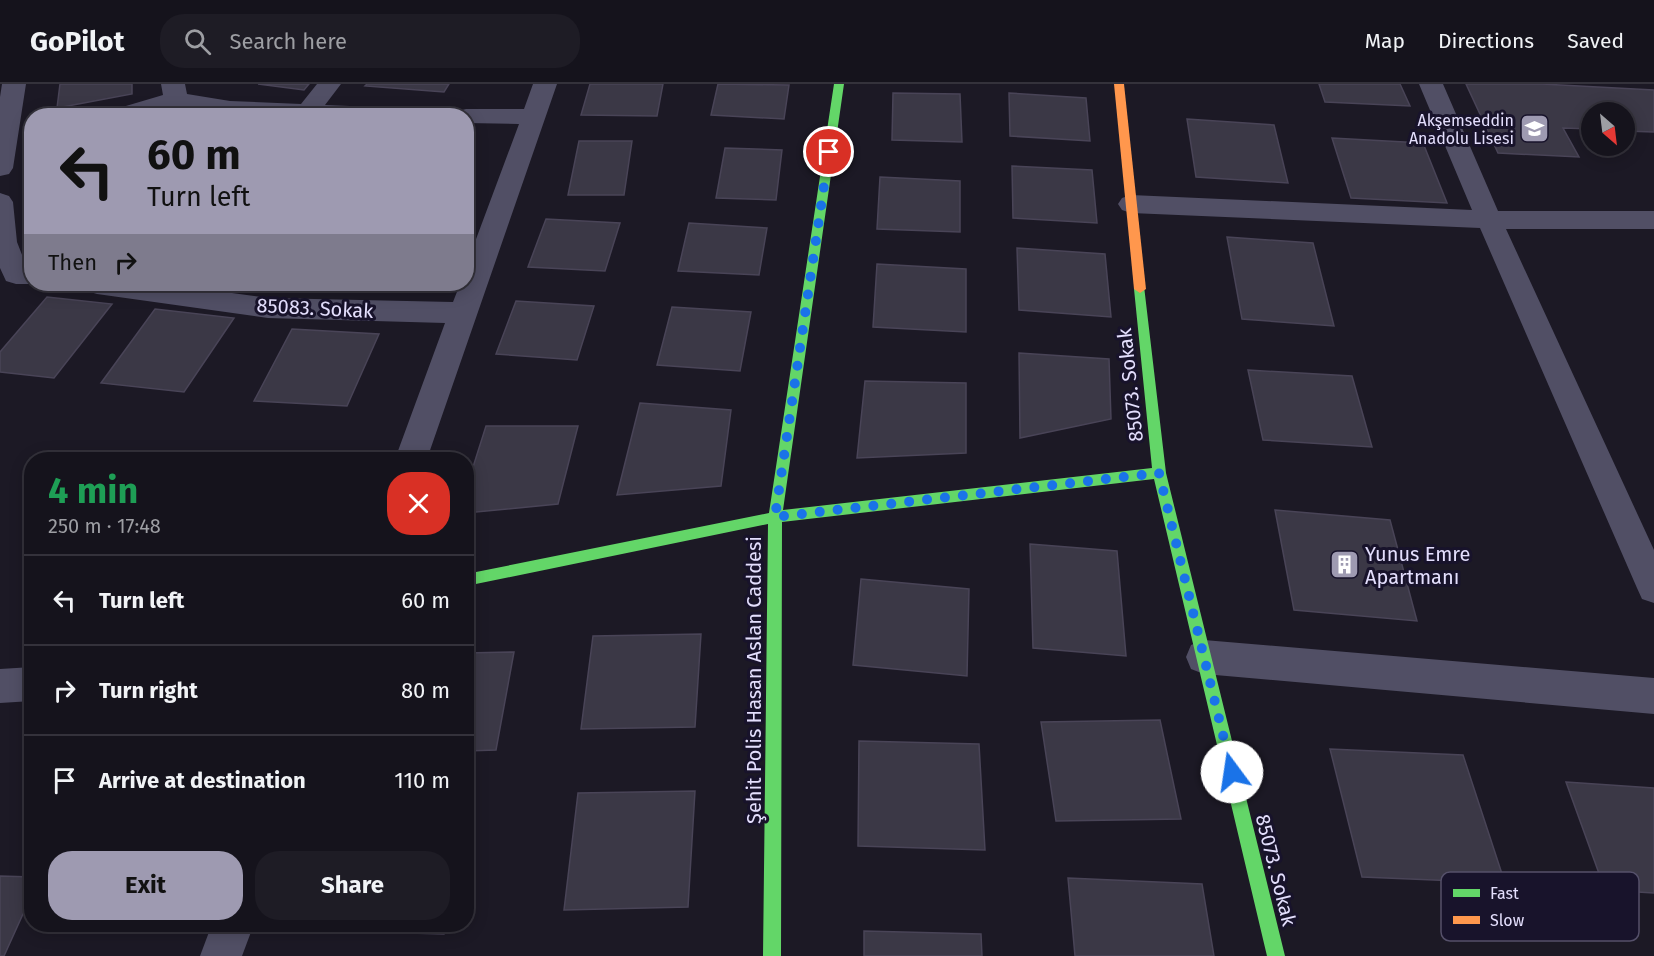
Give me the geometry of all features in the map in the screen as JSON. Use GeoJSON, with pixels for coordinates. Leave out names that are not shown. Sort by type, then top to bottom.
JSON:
{"type":"FeatureCollection","features":[{"type":"Feature","properties":{"kind":"street"},"geometry":{"type":"LineString","coordinates":[[2,158],[14,84]]}},
{"type":"Feature","properties":{"kind":"street"},"geometry":{"type":"LineString","coordinates":[[310,108],[329,84]]}},
{"type":"Feature","properties":{"kind":"street"},"geometry":{"type":"LineString","coordinates":[[474,285],[545,84]]}},
{"type":"Feature","properties":{"kind":"street","name":"Şehit Polis Hasan Aslan Caddesi"},"geometry":{"type":"LineString","coordinates":[[772,956],[775,517],[839,84]]}},
{"type":"Feature","properties":{"kind":"street","name":"85073. Sokak"},"geometry":{"type":"LineString","coordinates":[[1119,84],[1159,473],[1276,956]]}},
{"type":"Feature","properties":{"kind":"street"},"geometry":{"type":"LineString","coordinates":[[1431,84],[1489,220],[1654,588]]}},
{"type":"Feature","properties":{"kind":"street"},"geometry":{"type":"LineString","coordinates":[[136,108],[175,91],[231,108]]}},
{"type":"Feature","properties":{"kind":"street"},"geometry":{"type":"LineString","coordinates":[[474,116],[534,117]]}},
{"type":"Feature","properties":{"kind":"street"},"geometry":{"type":"LineString","coordinates":[[2,158],[24,145]]}},
{"type":"Feature","properties":{"kind":"street"},"geometry":{"type":"LineString","coordinates":[[0,201],[4,242],[16,276]]}},
{"type":"Feature","properties":{"kind":"street"},"geometry":{"type":"LineString","coordinates":[[1131,204],[1489,220],[1654,219]]}},
{"type":"Feature","properties":{"kind":"street","name":"85083. Sokak"},"geometry":{"type":"LineString","coordinates":[[147,291],[268,308],[464,313]]}},
{"type":"Feature","properties":{"kind":"street"},"geometry":{"type":"LineString","coordinates":[[414,452],[472,291]]}},
{"type":"Feature","properties":{"kind":"street"},"geometry":{"type":"LineString","coordinates":[[474,578],[775,517],[1159,473]]}},
{"type":"Feature","properties":{"kind":"street"},"geometry":{"type":"LineString","coordinates":[[1204,657],[1654,696]]}},
{"type":"Feature","properties":{"kind":"street"},"geometry":{"type":"LineString","coordinates":[[0,686],[24,684]]}},
{"type":"Feature","properties":{"kind":"street"},"geometry":{"type":"LineString","coordinates":[[221,956],[230,932]]}},
{"type":"Feature","properties":{"kind":"building"},"geometry":{"type":"Polygon","coordinates":[[[60,84],[132,84],[132,94],[57,108],[60,84]]]}},
{"type":"Feature","properties":{"kind":"building"},"geometry":{"type":"Polygon","coordinates":[[[258,84],[309,84],[304,90],[258,84]]]}},
{"type":"Feature","properties":{"kind":"building"},"geometry":{"type":"Polygon","coordinates":[[[367,84],[449,84],[444,92],[365,86],[367,84]]]}},
{"type":"Feature","properties":{"kind":"building"},"geometry":{"type":"Polygon","coordinates":[[[590,84],[663,84],[657,116],[581,115],[590,84]]]}},
{"type":"Feature","properties":{"kind":"building"},"geometry":{"type":"Polygon","coordinates":[[[718,84],[789,85],[784,119],[711,115],[718,84]]]}},
{"type":"Feature","properties":{"kind":"building"},"geometry":{"type":"Polygon","coordinates":[[[1319,84],[1400,84],[1410,106],[1325,102],[1319,84]]]}},
{"type":"Feature","properties":{"kind":"building"},"geometry":{"type":"Polygon","coordinates":[[[1466,84],[1542,84],[1654,90],[1654,132],[1635,131],[1635,102],[1581,102],[1581,129],[1563,128],[1579,157],[1498,153],[1466,84]]]}},
{"type":"Feature","properties":{"kind":"building"},"geometry":{"type":"Polygon","coordinates":[[[893,93],[960,94],[962,142],[892,140],[893,93]]]}},
{"type":"Feature","properties":{"kind":"building"},"geometry":{"type":"Polygon","coordinates":[[[1009,93],[1086,98],[1090,141],[1010,136],[1009,93]]]}},
{"type":"Feature","properties":{"kind":"building"},"geometry":{"type":"Polygon","coordinates":[[[1187,119],[1274,125],[1288,183],[1196,177],[1187,119]]]}},
{"type":"Feature","properties":{"kind":"building"},"geometry":{"type":"Polygon","coordinates":[[[1332,138],[1423,143],[1447,203],[1351,198],[1332,138]]]}},
{"type":"Feature","properties":{"kind":"building"},"geometry":{"type":"Polygon","coordinates":[[[579,141],[632,141],[624,195],[568,195],[579,141]]]}},
{"type":"Feature","properties":{"kind":"building"},"geometry":{"type":"Polygon","coordinates":[[[725,148],[782,150],[776,200],[716,198],[725,148]]]}},
{"type":"Feature","properties":{"kind":"building"},"geometry":{"type":"Polygon","coordinates":[[[1012,166],[1092,170],[1097,223],[1013,218],[1012,166]]]}},
{"type":"Feature","properties":{"kind":"building"},"geometry":{"type":"Polygon","coordinates":[[[880,177],[960,181],[960,232],[877,229],[880,177]]]}},
{"type":"Feature","properties":{"kind":"building"},"geometry":{"type":"Polygon","coordinates":[[[546,219],[620,223],[605,271],[528,267],[546,219]]]}},
{"type":"Feature","properties":{"kind":"building"},"geometry":{"type":"Polygon","coordinates":[[[689,223],[767,228],[759,275],[678,271],[689,223]]]}},
{"type":"Feature","properties":{"kind":"building"},"geometry":{"type":"Polygon","coordinates":[[[1227,237],[1313,243],[1334,326],[1242,319],[1227,237]]]}},
{"type":"Feature","properties":{"kind":"building"},"geometry":{"type":"Polygon","coordinates":[[[1017,248],[1105,254],[1111,317],[1019,310],[1017,248]]]}},
{"type":"Feature","properties":{"kind":"building"},"geometry":{"type":"Polygon","coordinates":[[[877,264],[966,269],[966,332],[873,327],[877,264]]]}},
{"type":"Feature","properties":{"kind":"building"},"geometry":{"type":"Polygon","coordinates":[[[47,297],[112,304],[54,378],[0,372],[0,352],[47,297]]]}},
{"type":"Feature","properties":{"kind":"building"},"geometry":{"type":"Polygon","coordinates":[[[516,301],[594,306],[577,360],[496,354],[516,301]]]}},
{"type":"Feature","properties":{"kind":"building"},"geometry":{"type":"Polygon","coordinates":[[[672,307],[751,312],[740,371],[657,365],[672,307]]]}},
{"type":"Feature","properties":{"kind":"building"},"geometry":{"type":"Polygon","coordinates":[[[155,309],[234,318],[184,392],[101,383],[155,309]]]}},
{"type":"Feature","properties":{"kind":"building"},"geometry":{"type":"Polygon","coordinates":[[[292,329],[379,334],[347,406],[254,401],[292,329]]]}},
{"type":"Feature","properties":{"kind":"building"},"geometry":{"type":"Polygon","coordinates":[[[1019,353],[1109,359],[1111,419],[1020,438],[1019,353]]]}},
{"type":"Feature","properties":{"kind":"building"},"geometry":{"type":"Polygon","coordinates":[[[1248,370],[1352,376],[1372,447],[1263,440],[1248,370]]]}},
{"type":"Feature","properties":{"kind":"building"},"geometry":{"type":"Polygon","coordinates":[[[865,381],[966,383],[966,453],[857,458],[865,381]]]}},
{"type":"Feature","properties":{"kind":"building"},"geometry":{"type":"Polygon","coordinates":[[[640,403],[731,410],[721,486],[617,495],[640,403]]]}},
{"type":"Feature","properties":{"kind":"building"},"geometry":{"type":"Polygon","coordinates":[[[486,426],[578,426],[558,504],[474,512],[474,464],[486,426]]]}},
{"type":"Feature","properties":{"kind":"building","name":"Yunus Emre Apartmanı"},"geometry":{"type":"Polygon","coordinates":[[[1275,510],[1390,520],[1417,621],[1294,610],[1275,510]]]}},
{"type":"Feature","properties":{"kind":"building"},"geometry":{"type":"Polygon","coordinates":[[[1030,544],[1117,551],[1126,656],[1033,648],[1030,544]]]}},
{"type":"Feature","properties":{"kind":"building"},"geometry":{"type":"Polygon","coordinates":[[[861,579],[969,589],[967,676],[853,665],[861,579]]]}},
{"type":"Feature","properties":{"kind":"building"},"geometry":{"type":"Polygon","coordinates":[[[701,634],[695,727],[581,729],[593,636],[701,634]]]}},
{"type":"Feature","properties":{"kind":"building"},"geometry":{"type":"Polygon","coordinates":[[[514,652],[496,750],[474,751],[474,653],[514,652]]]}},
{"type":"Feature","properties":{"kind":"building"},"geometry":{"type":"Polygon","coordinates":[[[1160,720],[1181,819],[1056,821],[1041,722],[1160,720]]]}},
{"type":"Feature","properties":{"kind":"building"},"geometry":{"type":"Polygon","coordinates":[[[859,741],[979,744],[985,850],[858,846],[859,741]]]}},
{"type":"Feature","properties":{"kind":"building"},"geometry":{"type":"Polygon","coordinates":[[[1330,749],[1463,755],[1501,872],[1441,872],[1441,880],[1362,877],[1330,749]]]}},
{"type":"Feature","properties":{"kind":"building"},"geometry":{"type":"Polygon","coordinates":[[[1566,782],[1654,788],[1654,893],[1639,892],[1639,872],[1598,872],[1566,782]]]}},
{"type":"Feature","properties":{"kind":"building"},"geometry":{"type":"Polygon","coordinates":[[[695,791],[688,907],[564,910],[578,793],[695,791]]]}},
{"type":"Feature","properties":{"kind":"building"},"geometry":{"type":"Polygon","coordinates":[[[0,876],[24,877],[24,912],[4,956],[0,956],[0,876]]]}},
{"type":"Feature","properties":{"kind":"building"},"geometry":{"type":"Polygon","coordinates":[[[1068,878],[1202,884],[1214,956],[1075,956],[1068,878]]]}},
{"type":"Feature","properties":{"kind":"building"},"geometry":{"type":"Polygon","coordinates":[[[864,931],[981,934],[982,956],[864,956],[864,931]]]}},
{"type":"Feature","properties":{"kind":"building"},"geometry":{"type":"Polygon","coordinates":[[[373,932],[445,932],[444,934],[373,932]]]}},
{"type":"Feature","properties":{"kind":"traffic: fast"},"geometry":{"type":"LineString","coordinates":[[772,956],[775,517],[839,84]]}},
{"type":"Feature","properties":{"kind":"traffic: fast"},"geometry":{"type":"LineString","coordinates":[[1140,289],[1159,473],[1276,956]]}},
{"type":"Feature","properties":{"kind":"traffic: fast"},"geometry":{"type":"LineString","coordinates":[[474,578],[775,517],[1159,473]]}},
{"type":"Feature","properties":{"kind":"traffic: slow"},"geometry":{"type":"LineString","coordinates":[[1119,84],[1140,289]]}},
{"type":"Feature","properties":{"kind":"place","name":"Akşemseddin Anadolu Lisesi"},"geometry":{"type":"Point","coordinates":[1535,129]}},
{"type":"Feature","properties":{"kind":"place","name":"Yunus Emre Apartmanı"},"geometry":{"type":"Point","coordinates":[1344,565]}},
{"type":"Feature","properties":{"kind":"route"},"geometry":{"type":"LineString","coordinates":[[829,152],[775,517],[1159,473],[1232,772]]}}]}
